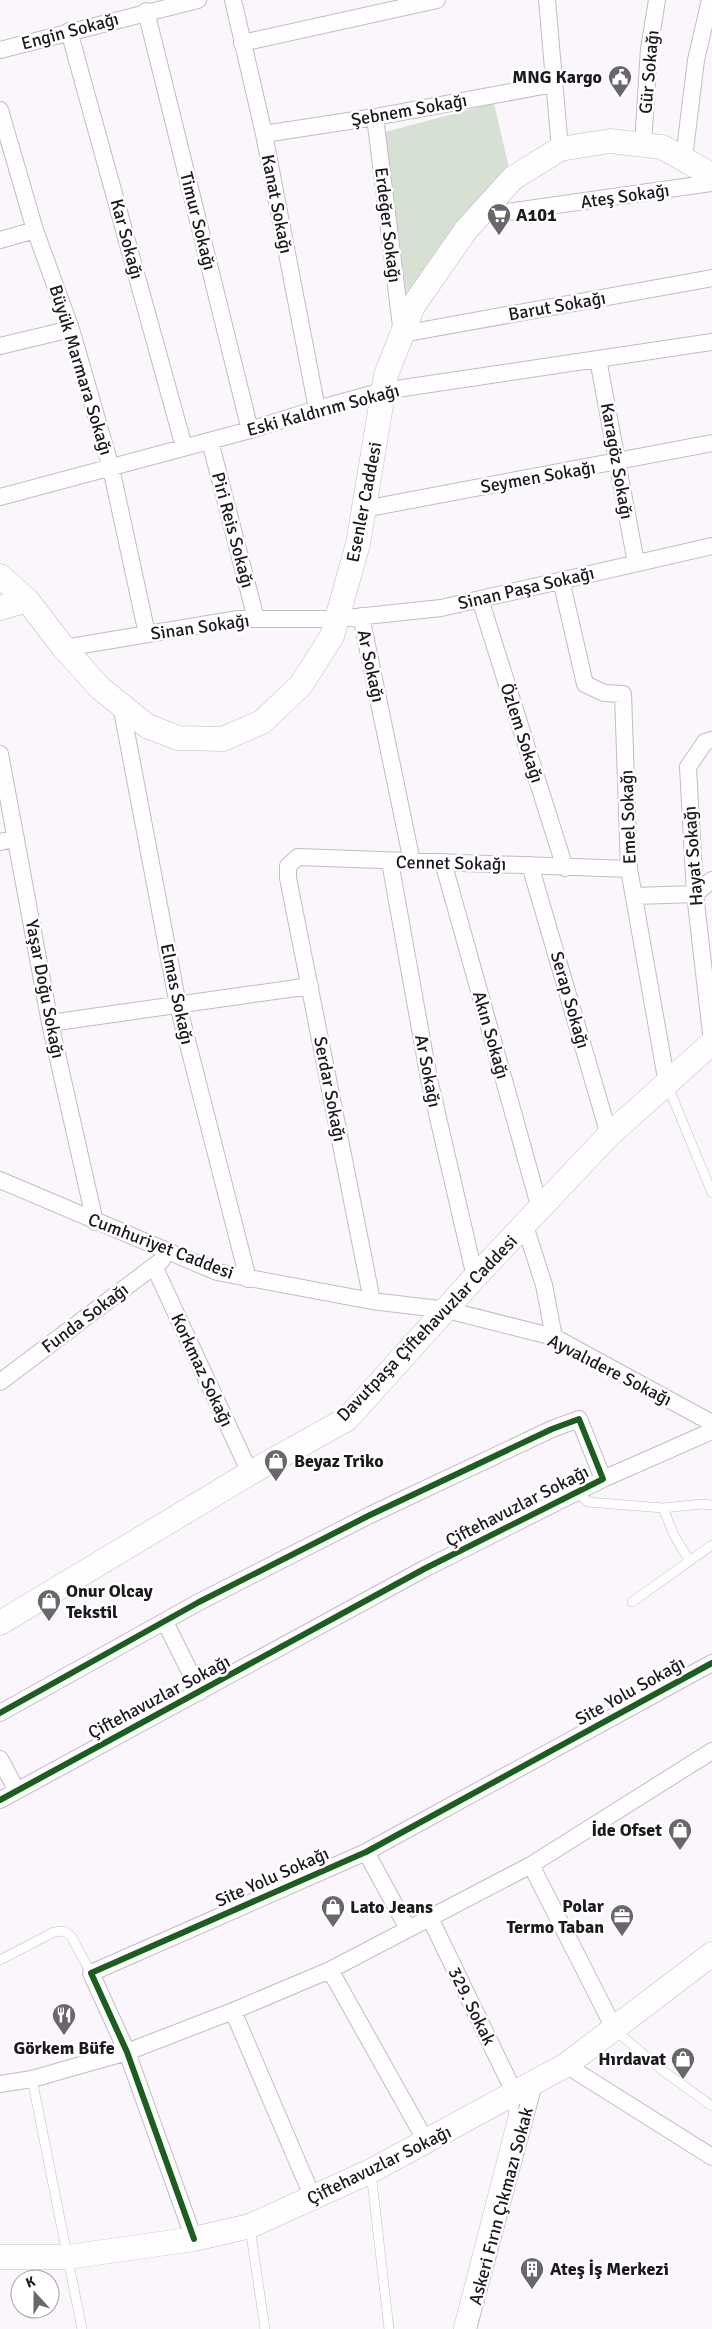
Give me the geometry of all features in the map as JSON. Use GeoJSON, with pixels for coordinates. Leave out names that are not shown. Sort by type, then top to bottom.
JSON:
{"type":"FeatureCollection","features":[{"type":"Feature","properties":{"kind":"main road","name":"Esenler Caddesi"},"geometry":{"type":"LineString","coordinates":[[0,576],[27,600],[64,648],[100,688],[147,726],[178,738],[223,739],[262,722],[301,685],[332,636],[358,544],[386,375],[413,306],[466,230],[512,178],[560,149],[610,141],[662,147],[712,175]]}},
{"type":"Feature","properties":{"kind":"main road"},"geometry":{"type":"LineString","coordinates":[[0,608],[27,600]]}},
{"type":"Feature","properties":{"kind":"main road","name":"Davutpaşa Çiftehavuzlar Caddesi"},"geometry":{"type":"LineString","coordinates":[[0,1623],[250,1473],[346,1419],[475,1278],[610,1135],[712,1043]]}},
{"type":"Feature","properties":{"kind":"main road","name":"Çiftehavuzlar Sokağı"},"geometry":{"type":"LineString","coordinates":[[0,2257],[68,2257],[194,2240],[250,2226],[370,2172],[566,2066],[712,1954]]}},
{"type":"Feature","properties":{"kind":"street","name":"Engin Sokağı"},"geometry":{"type":"LineString","coordinates":[[0,50],[146,11],[198,0]]}},
{"type":"Feature","properties":{"kind":"street","name":"Kanat Sokağı"},"geometry":{"type":"LineString","coordinates":[[233,0],[264,134],[317,409]]}},
{"type":"Feature","properties":{"kind":"street"},"geometry":{"type":"LineString","coordinates":[[242,43],[437,0]]}},
{"type":"Feature","properties":{"kind":"street"},"geometry":{"type":"LineString","coordinates":[[547,0],[560,149]]}},
{"type":"Feature","properties":{"kind":"street","name":"Gür Sokağı"},"geometry":{"type":"LineString","coordinates":[[643,145],[649,49],[657,0]]}},
{"type":"Feature","properties":{"kind":"street"},"geometry":{"type":"LineString","coordinates":[[684,158],[696,60],[710,0]]}},
{"type":"Feature","properties":{"kind":"street","name":"Timur Sokağı"},"geometry":{"type":"LineString","coordinates":[[146,11],[250,430]]}},
{"type":"Feature","properties":{"kind":"street","name":"Kar Sokağı"},"geometry":{"type":"LineString","coordinates":[[69,31],[184,447]]}},
{"type":"Feature","properties":{"kind":"street","name":"Şebnem Sokağı"},"geometry":{"type":"LineString","coordinates":[[264,134],[375,117],[554,84]]}},
{"type":"Feature","properties":{"kind":"street","name":"Büyük Marmara Sokağı"},"geometry":{"type":"LineString","coordinates":[[0,110],[3,127],[35,230],[71,329],[111,468],[147,634]]}},
{"type":"Feature","properties":{"kind":"street","name":"Erdeğer Sokağı"},"geometry":{"type":"LineString","coordinates":[[375,117],[402,334]]}},
{"type":"Feature","properties":{"kind":"street","name":"Ateş Sokağı"},"geometry":{"type":"LineString","coordinates":[[479,216],[712,183]]}},
{"type":"Feature","properties":{"kind":"street"},"geometry":{"type":"LineString","coordinates":[[0,240],[35,230]]}},
{"type":"Feature","properties":{"kind":"street","name":"Barut Sokağı"},"geometry":{"type":"LineString","coordinates":[[402,334],[712,278]]}},
{"type":"Feature","properties":{"kind":"street"},"geometry":{"type":"LineString","coordinates":[[0,346],[71,329]]}},
{"type":"Feature","properties":{"kind":"street","name":"Eski Kaldırım Sokağı"},"geometry":{"type":"LineString","coordinates":[[0,497],[250,430],[384,391],[712,342]]}},
{"type":"Feature","properties":{"kind":"street","name":"Karagöz Sokağı"},"geometry":{"type":"LineString","coordinates":[[598,359],[636,563]]}},
{"type":"Feature","properties":{"kind":"street","name":"Piri Reis Sokağı"},"geometry":{"type":"LineString","coordinates":[[210,441],[256,619]]}},
{"type":"Feature","properties":{"kind":"street","name":"Seymen Sokağı"},"geometry":{"type":"LineString","coordinates":[[364,509],[712,443]]}},
{"type":"Feature","properties":{"kind":"street","name":"Sinan Paşa Sokağı"},"geometry":{"type":"LineString","coordinates":[[337,619],[441,608],[712,546]]}},
{"type":"Feature","properties":{"kind":"street","name":"Emel Sokağı"},"geometry":{"type":"LineString","coordinates":[[561,580],[585,684],[604,693],[623,694],[629,869],[667,1084]]}},
{"type":"Feature","properties":{"kind":"street","name":"Özlem Sokağı"},"geometry":{"type":"LineString","coordinates":[[480,599],[565,868]]}},
{"type":"Feature","properties":{"kind":"street","name":"Ar Sokağı"},"geometry":{"type":"LineString","coordinates":[[361,616],[412,862]]}},
{"type":"Feature","properties":{"kind":"street","name":"Sinan Sokağı"},"geometry":{"type":"LineString","coordinates":[[64,648],[238,619],[337,619]]}},
{"type":"Feature","properties":{"kind":"street","name":"Elmas Sokağı"},"geometry":{"type":"LineString","coordinates":[[121,705],[178,1005],[248,1279]]}},
{"type":"Feature","properties":{"kind":"street","name":"Hayat Sokağı"},"geometry":{"type":"LineString","coordinates":[[712,740],[705,742],[688,767],[695,894],[712,1043]]}},
{"type":"Feature","properties":{"kind":"street","name":"Yaşar Doğu Sokağı"},"geometry":{"type":"LineString","coordinates":[[0,754],[50,1023],[95,1222]]}},
{"type":"Feature","properties":{"kind":"street"},"geometry":{"type":"LineString","coordinates":[[0,842],[16,838]]}},
{"type":"Feature","properties":{"kind":"street","name":"Cennet Sokağı"},"geometry":{"type":"LineString","coordinates":[[288,878],[288,866],[298,857],[390,862],[442,862],[629,869]]}},
{"type":"Feature","properties":{"kind":"street","name":"Ar Sokağı"},"geometry":{"type":"LineString","coordinates":[[390,862],[429,1079],[475,1278]]}},
{"type":"Feature","properties":{"kind":"street","name":"Akın Sokağı"},"geometry":{"type":"LineString","coordinates":[[442,862],[533,1217],[554,1337]]}},
{"type":"Feature","properties":{"kind":"street","name":"Serap Sokağı"},"geometry":{"type":"LineString","coordinates":[[530,865],[610,1135]]}},
{"type":"Feature","properties":{"kind":"street","name":"Serdar Sokağı"},"geometry":{"type":"LineString","coordinates":[[288,878],[372,1301]]}},
{"type":"Feature","properties":{"kind":"street"},"geometry":{"type":"LineString","coordinates":[[634,896],[695,894],[712,880]]}},
{"type":"Feature","properties":{"kind":"street"},"geometry":{"type":"LineString","coordinates":[[50,1023],[310,986]]}},
{"type":"Feature","properties":{"kind":"street","name":"Cumhuriyet Caddesi"},"geometry":{"type":"LineString","coordinates":[[0,1180],[95,1222],[217,1272],[372,1301],[447,1310]]}},
{"type":"Feature","properties":{"kind":"street","name":"Funda Sokağı"},"geometry":{"type":"LineString","coordinates":[[2,1378],[171,1253]]}},
{"type":"Feature","properties":{"kind":"street","name":"Korkmaz Sokağı"},"geometry":{"type":"LineString","coordinates":[[154,1266],[250,1473]]}},
{"type":"Feature","properties":{"kind":"street","name":"Ayvalıdere Sokağı"},"geometry":{"type":"LineString","coordinates":[[447,1310],[554,1337],[712,1423]]}},
{"type":"Feature","properties":{"kind":"street","name":"Çiftehavuzlar Sokağı"},"geometry":{"type":"LineString","coordinates":[[0,1712],[199,1602],[370,1515],[552,1429],[579,1419],[603,1479]]}},
{"type":"Feature","properties":{"kind":"street","name":"Çiftehavuzlar Sokağı"},"geometry":{"type":"LineString","coordinates":[[0,1800],[424,1569],[603,1479],[712,1431]]}},
{"type":"Feature","properties":{"kind":"street"},"geometry":{"type":"LineString","coordinates":[[165,1622],[200,1692]]}},
{"type":"Feature","properties":{"kind":"street","name":"Site Yolu Sokağı"},"geometry":{"type":"LineString","coordinates":[[91,1972],[366,1852],[712,1663]]}},
{"type":"Feature","properties":{"kind":"street"},"geometry":{"type":"LineString","coordinates":[[0,2084],[32,2079],[127,2052],[234,2011],[330,1970],[531,1865],[712,1751]]}},
{"type":"Feature","properties":{"kind":"street"},"geometry":{"type":"LineString","coordinates":[[0,1759],[16,1791]]}},
{"type":"Feature","properties":{"kind":"street"},"geometry":{"type":"LineString","coordinates":[[366,1852],[408,1929]]}},
{"type":"Feature","properties":{"kind":"street"},"geometry":{"type":"LineString","coordinates":[[531,1865],[615,2030]]}},
{"type":"Feature","properties":{"kind":"street","name":"329. Sokak"},"geometry":{"type":"LineString","coordinates":[[430,1918],[524,2089]]}},
{"type":"Feature","properties":{"kind":"street"},"geometry":{"type":"LineString","coordinates":[[330,1970],[427,2142]]}},
{"type":"Feature","properties":{"kind":"street"},"geometry":{"type":"LineString","coordinates":[[91,1972],[127,2052],[194,2240]]}},
{"type":"Feature","properties":{"kind":"street"},"geometry":{"type":"LineString","coordinates":[[234,2011],[313,2198]]}},
{"type":"Feature","properties":{"kind":"street"},"geometry":{"type":"LineString","coordinates":[[566,2066],[712,2158]]}},
{"type":"Feature","properties":{"kind":"street","name":"Askeri Fırın Çıkmazı Sokak"},"geometry":{"type":"LineString","coordinates":[[468,2329],[524,2089]]}},
{"type":"Feature","properties":{"kind":"lane"},"geometry":{"type":"LineString","coordinates":[[667,1084],[712,1193]]}},
{"type":"Feature","properties":{"kind":"lane"},"geometry":{"type":"LineString","coordinates":[[577,1492],[588,1502],[663,1508],[702,1504],[712,1505]]}},
{"type":"Feature","properties":{"kind":"lane"},"geometry":{"type":"LineString","coordinates":[[663,1508],[674,1535],[689,1560]]}},
{"type":"Feature","properties":{"kind":"lane"},"geometry":{"type":"LineString","coordinates":[[632,1602],[712,1545]]}},
{"type":"Feature","properties":{"kind":"lane"},"geometry":{"type":"LineString","coordinates":[[0,1960],[54,1932],[64,1931],[71,1936],[91,1972]]}},
{"type":"Feature","properties":{"kind":"lane"},"geometry":{"type":"LineString","coordinates":[[615,2030],[662,2070],[712,2106]]}},
{"type":"Feature","properties":{"kind":"lane"},"geometry":{"type":"LineString","coordinates":[[32,2079],[82,2329]]}},
{"type":"Feature","properties":{"kind":"lane"},"geometry":{"type":"LineString","coordinates":[[458,2329],[512,2117],[524,2089]]}},
{"type":"Feature","properties":{"kind":"lane"},"geometry":{"type":"LineString","coordinates":[[370,2172],[389,2329]]}},
{"type":"Feature","properties":{"kind":"lane"},"geometry":{"type":"LineString","coordinates":[[250,2226],[265,2329]]}},
{"type":"Feature","properties":{"kind":"green space"},"geometry":{"type":"Polygon","coordinates":[[[494,103],[509,168],[438,248],[407,299],[385,132],[494,103]]]}},
{"type":"Feature","properties":{"kind":"cycle path"},"geometry":{"type":"LineString","coordinates":[[0,1713],[199,1602],[370,1515],[552,1429],[579,1419],[603,1479],[424,1569],[0,1800]]}},
{"type":"Feature","properties":{"kind":"cycle path"},"geometry":{"type":"LineString","coordinates":[[194,2239],[127,2052],[91,1973],[366,1852],[712,1663]]}},
{"type":"Feature","properties":{"kind":"place","name":"MNG Kargo"},"geometry":{"type":"Point","coordinates":[620,98]}},
{"type":"Feature","properties":{"kind":"place","name":"A101"},"geometry":{"type":"Point","coordinates":[499,236]}},
{"type":"Feature","properties":{"kind":"place","name":"Beyaz Triko"},"geometry":{"type":"Point","coordinates":[276,1482]}},
{"type":"Feature","properties":{"kind":"place","name":"Onur Olcay Tekstil"},"geometry":{"type":"Point","coordinates":[49,1622]}},
{"type":"Feature","properties":{"kind":"place","name":"İde Ofset"},"geometry":{"type":"Point","coordinates":[680,1851]}},
{"type":"Feature","properties":{"kind":"place","name":"Lato Jeans"},"geometry":{"type":"Point","coordinates":[333,1928]}},
{"type":"Feature","properties":{"kind":"place","name":"Polar Termo Taban"},"geometry":{"type":"Point","coordinates":[622,1937]}},
{"type":"Feature","properties":{"kind":"place","name":"Görkem Büfe"},"geometry":{"type":"Point","coordinates":[64,2036]}},
{"type":"Feature","properties":{"kind":"place","name":"Hırdavat"},"geometry":{"type":"Point","coordinates":[683,2080]}},
{"type":"Feature","properties":{"kind":"place","name":"Ateş İş Merkezi"},"geometry":{"type":"Point","coordinates":[532,2290]}}]}
